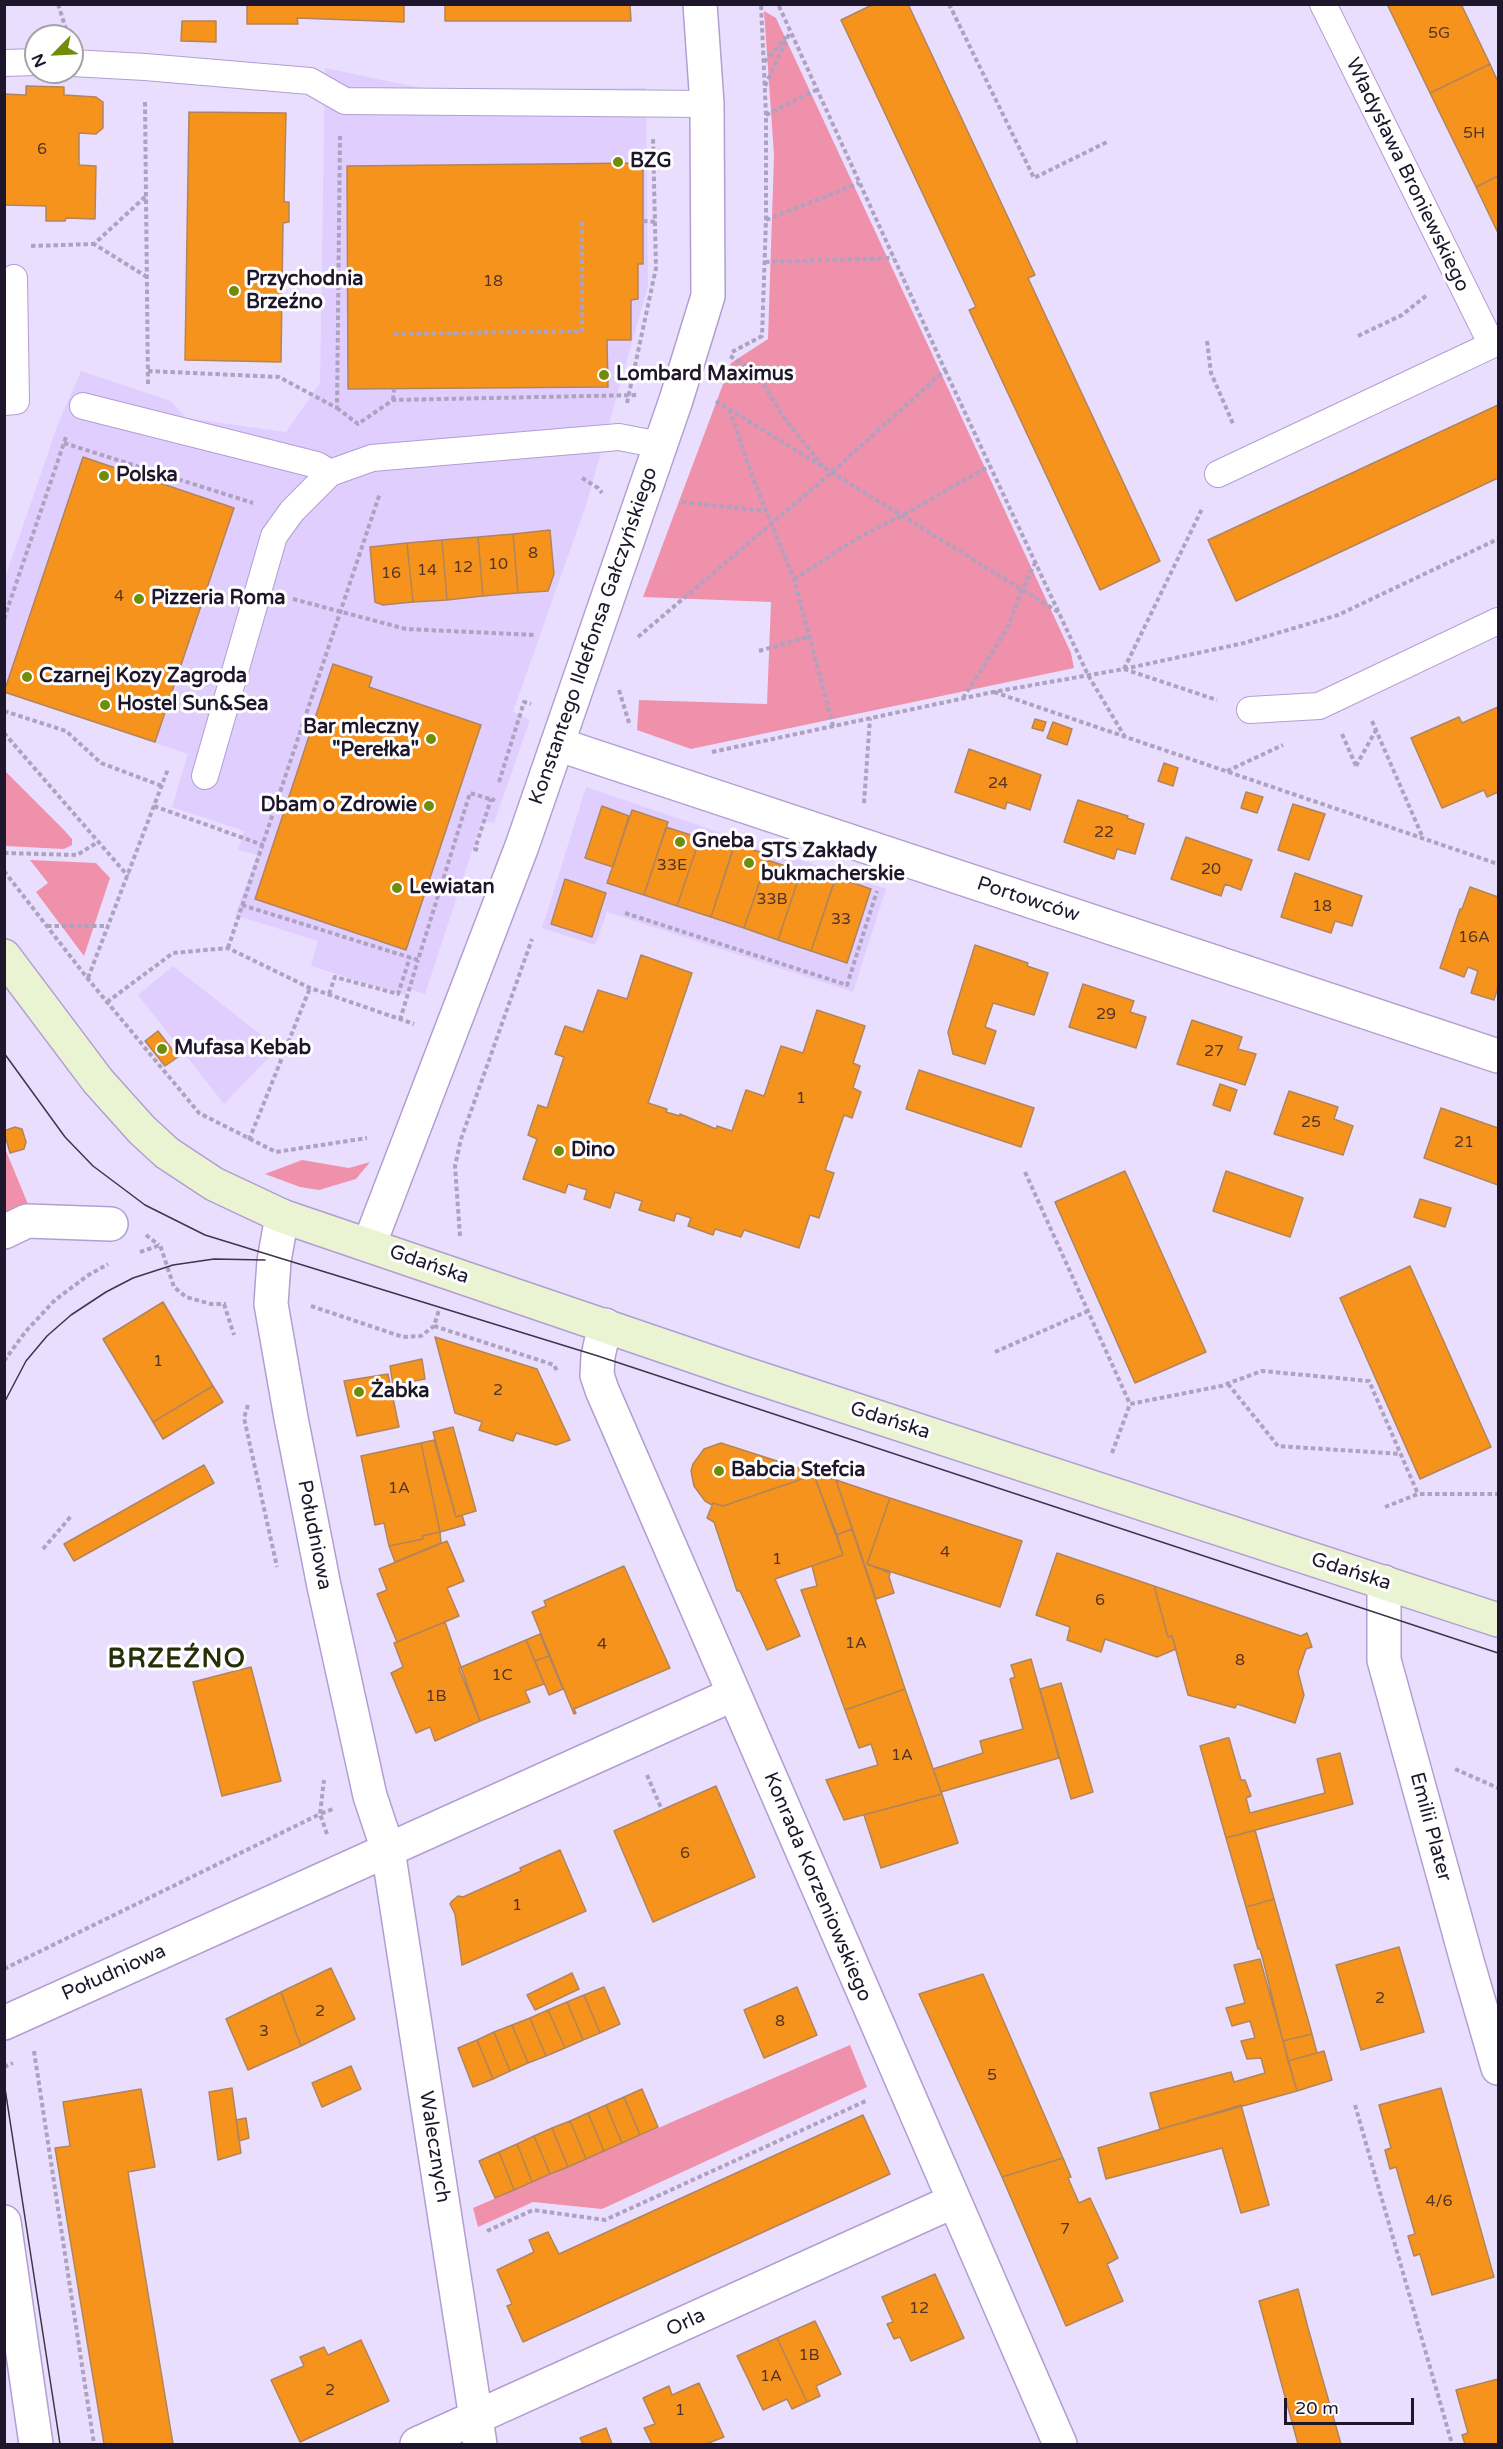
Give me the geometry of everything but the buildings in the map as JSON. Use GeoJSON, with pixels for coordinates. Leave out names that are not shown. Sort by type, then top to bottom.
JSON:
{"type":"FeatureCollection","features":[{"type":"Feature","properties":{"kind":"street","name":"Konstantego Ildefonsa Gałczyńskiego"},"geometry":{"type":"LineString","coordinates":[[369,1245],[522,846],[660,445],[708,296],[707,104],[700,4]]}},
{"type":"Feature","properties":{"kind":"street","name":"Portowców"},"geometry":{"type":"LineString","coordinates":[[557,744],[1498,1056]]}},
{"type":"Feature","properties":{"kind":"street","name":"Gdańska"},"geometry":{"type":"LineString","coordinates":[[4,956],[98,1081],[142,1130],[167,1153],[214,1184],[282,1216],[740,1372],[1498,1620]]}},
{"type":"Feature","properties":{"kind":"street","name":"Południowa"},"geometry":{"type":"LineString","coordinates":[[282,1216],[274,1261],[271,1304],[324,1586],[370,1796],[388,1850]]}},
{"type":"Feature","properties":{"kind":"street"},"geometry":{"type":"LineString","coordinates":[[4,1232],[27,1221],[111,1224]]}},
{"type":"Feature","properties":{"kind":"street","name":"Konrada Korzeniowskiego"},"geometry":{"type":"LineString","coordinates":[[605,1325],[598,1356],[597,1375],[602,1390],[1060,2445]]}},
{"type":"Feature","properties":{"kind":"street","name":"Emilii Plater"},"geometry":{"type":"LineString","coordinates":[[1384,1582],[1384,1660],[1498,2068]]}},
{"type":"Feature","properties":{"kind":"street","name":"Południowa"},"geometry":{"type":"LineString","coordinates":[[16,2017],[734,1694]]}},
{"type":"Feature","properties":{"kind":"street","name":"Walecznych"},"geometry":{"type":"LineString","coordinates":[[388,1850],[478,2431]]}},
{"type":"Feature","properties":{"kind":"street","name":"Orla"},"geometry":{"type":"LineString","coordinates":[[417,2445],[478,2431],[954,2201]]}},
{"type":"Feature","properties":{"kind":"street"},"geometry":{"type":"LineString","coordinates":[[4,2222],[36,2445]]}},
{"type":"Feature","properties":{"kind":"lane","name":"Władysława Broniewskiego"},"geometry":{"type":"LineString","coordinates":[[1218,474],[1495,344],[1453,267],[1323,4]]}},
{"type":"Feature","properties":{"kind":"lane"},"geometry":{"type":"LineString","coordinates":[[4,63],[24,62]]}},
{"type":"Feature","properties":{"kind":"lane"},"geometry":{"type":"LineString","coordinates":[[84,64],[310,81],[345,101],[707,104]]}},
{"type":"Feature","properties":{"kind":"lane"},"geometry":{"type":"LineString","coordinates":[[4,402],[16,401],[14,278]]}},
{"type":"Feature","properties":{"kind":"lane"},"geometry":{"type":"LineString","coordinates":[[83,406],[317,465],[330,473]]}},
{"type":"Feature","properties":{"kind":"lane"},"geometry":{"type":"LineString","coordinates":[[205,776],[274,536],[291,511],[330,473],[372,458],[407,454],[619,437],[660,445]]}},
{"type":"Feature","properties":{"kind":"lane"},"geometry":{"type":"LineString","coordinates":[[1250,710],[1319,706],[1498,621]]}},
{"type":"Feature","properties":{"kind":"path"},"geometry":{"type":"LineString","coordinates":[[58,4],[65,24]]}},
{"type":"Feature","properties":{"kind":"path"},"geometry":{"type":"LineString","coordinates":[[778,4],[893,258],[1088,675],[1125,737]]}},
{"type":"Feature","properties":{"kind":"path"},"geometry":{"type":"LineString","coordinates":[[949,4],[1034,178],[1109,141]]}},
{"type":"Feature","properties":{"kind":"path"},"geometry":{"type":"LineString","coordinates":[[764,62],[790,32]]}},
{"type":"Feature","properties":{"kind":"path"},"geometry":{"type":"LineString","coordinates":[[765,87],[790,32]]}},
{"type":"Feature","properties":{"kind":"path"},"geometry":{"type":"LineString","coordinates":[[145,67],[148,423]]}},
{"type":"Feature","properties":{"kind":"path"},"geometry":{"type":"LineString","coordinates":[[766,115],[816,90]]}},
{"type":"Feature","properties":{"kind":"path"},"geometry":{"type":"LineString","coordinates":[[337,408],[340,115],[345,101]]}},
{"type":"Feature","properties":{"kind":"path"},"geometry":{"type":"LineString","coordinates":[[148,371],[279,377],[337,408],[358,424],[393,400],[629,395],[656,268],[652,104]]}},
{"type":"Feature","properties":{"kind":"path"},"geometry":{"type":"LineString","coordinates":[[766,220],[859,183]]}},
{"type":"Feature","properties":{"kind":"path"},"geometry":{"type":"LineString","coordinates":[[94,244],[146,196]]}},
{"type":"Feature","properties":{"kind":"path"},"geometry":{"type":"LineString","coordinates":[[644,221],[656,222]]}},
{"type":"Feature","properties":{"kind":"path"},"geometry":{"type":"LineString","coordinates":[[394,334],[582,330],[582,222]]}},
{"type":"Feature","properties":{"kind":"path"},"geometry":{"type":"LineString","coordinates":[[25,246],[94,244],[147,277]]}},
{"type":"Feature","properties":{"kind":"path"},"geometry":{"type":"LineString","coordinates":[[765,262],[893,258]]}},
{"type":"Feature","properties":{"kind":"path"},"geometry":{"type":"LineString","coordinates":[[1358,336],[1402,315],[1432,291],[1453,267]]}},
{"type":"Feature","properties":{"kind":"path"},"geometry":{"type":"LineString","coordinates":[[1207,341],[1211,373],[1249,459]]}},
{"type":"Feature","properties":{"kind":"path"},"geometry":{"type":"LineString","coordinates":[[728,355],[755,371],[785,419],[825,469]]}},
{"type":"Feature","properties":{"kind":"path"},"geometry":{"type":"LineString","coordinates":[[637,637],[831,473],[945,370]]}},
{"type":"Feature","properties":{"kind":"path"},"geometry":{"type":"LineString","coordinates":[[393,400],[394,389]]}},
{"type":"Feature","properties":{"kind":"path"},"geometry":{"type":"LineString","coordinates":[[709,396],[1060,613]]}},
{"type":"Feature","properties":{"kind":"path"},"geometry":{"type":"LineString","coordinates":[[4,619],[75,411],[83,406]]}},
{"type":"Feature","properties":{"kind":"path"},"geometry":{"type":"LineString","coordinates":[[728,408],[765,511],[794,579],[811,636],[833,726]]}},
{"type":"Feature","properties":{"kind":"path"},"geometry":{"type":"LineString","coordinates":[[64,443],[256,504]]}},
{"type":"Feature","properties":{"kind":"path"},"geometry":{"type":"LineString","coordinates":[[794,579],[858,538],[990,466]]}},
{"type":"Feature","properties":{"kind":"path"},"geometry":{"type":"LineString","coordinates":[[1124,669],[1218,474]]}},
{"type":"Feature","properties":{"kind":"path"},"geometry":{"type":"LineString","coordinates":[[580,477],[598,488],[605,499]]}},
{"type":"Feature","properties":{"kind":"path"},"geometry":{"type":"LineString","coordinates":[[228,948],[383,482]]}},
{"type":"Feature","properties":{"kind":"path"},"geometry":{"type":"LineString","coordinates":[[672,501],[765,511]]}},
{"type":"Feature","properties":{"kind":"path"},"geometry":{"type":"LineString","coordinates":[[711,753],[963,698],[1124,669],[1244,644],[1338,615],[1498,539]]}},
{"type":"Feature","properties":{"kind":"path"},"geometry":{"type":"LineString","coordinates":[[963,698],[1007,629],[1036,562]]}},
{"type":"Feature","properties":{"kind":"path"},"geometry":{"type":"LineString","coordinates":[[286,597],[406,629],[536,635]]}},
{"type":"Feature","properties":{"kind":"path"},"geometry":{"type":"LineString","coordinates":[[759,651],[811,636]]}},
{"type":"Feature","properties":{"kind":"path"},"geometry":{"type":"LineString","coordinates":[[1124,669],[1250,710]]}},
{"type":"Feature","properties":{"kind":"path"},"geometry":{"type":"LineString","coordinates":[[620,681],[618,692],[631,729]]}},
{"type":"Feature","properties":{"kind":"path"},"geometry":{"type":"LineString","coordinates":[[993,692],[1498,864]]}},
{"type":"Feature","properties":{"kind":"path"},"geometry":{"type":"LineString","coordinates":[[4,711],[66,731],[101,763],[162,786],[88,979]]}},
{"type":"Feature","properties":{"kind":"path"},"geometry":{"type":"LineString","coordinates":[[1369,715],[1424,839]]}},
{"type":"Feature","properties":{"kind":"path"},"geometry":{"type":"LineString","coordinates":[[400,1020],[470,793],[494,800],[518,718]]}},
{"type":"Feature","properties":{"kind":"path"},"geometry":{"type":"LineString","coordinates":[[864,805],[870,718]]}},
{"type":"Feature","properties":{"kind":"path"},"geometry":{"type":"LineString","coordinates":[[1340,730],[1356,766],[1376,730]]}},
{"type":"Feature","properties":{"kind":"path"},"geometry":{"type":"LineString","coordinates":[[5,736],[128,876]]}},
{"type":"Feature","properties":{"kind":"path"},"geometry":{"type":"LineString","coordinates":[[487,853],[475,849],[491,799]]}},
{"type":"Feature","properties":{"kind":"path"},"geometry":{"type":"LineString","coordinates":[[154,806],[263,844]]}},
{"type":"Feature","properties":{"kind":"path"},"geometry":{"type":"LineString","coordinates":[[4,854],[77,855],[98,842]]}},
{"type":"Feature","properties":{"kind":"path"},"geometry":{"type":"LineString","coordinates":[[4,871],[88,979],[199,1113],[276,1152],[368,1138]]}},
{"type":"Feature","properties":{"kind":"path"},"geometry":{"type":"LineString","coordinates":[[625,913],[847,985],[878,889]]}},
{"type":"Feature","properties":{"kind":"path"},"geometry":{"type":"LineString","coordinates":[[242,905],[418,960]]}},
{"type":"Feature","properties":{"kind":"path"},"geometry":{"type":"LineString","coordinates":[[47,926],[108,926]]}},
{"type":"Feature","properties":{"kind":"path"},"geometry":{"type":"LineString","coordinates":[[455,1166],[461,1139],[521,975],[534,932]]}},
{"type":"Feature","properties":{"kind":"path"},"geometry":{"type":"LineString","coordinates":[[107,1002],[173,953],[228,948],[310,988],[420,1027]]}},
{"type":"Feature","properties":{"kind":"path"},"geometry":{"type":"LineString","coordinates":[[329,994],[335,977],[398,994],[410,957]]}},
{"type":"Feature","properties":{"kind":"path"},"geometry":{"type":"LineString","coordinates":[[249,1140],[310,988]]}},
{"type":"Feature","properties":{"kind":"path"},"geometry":{"type":"LineString","coordinates":[[1025,1172],[1130,1404],[1111,1454]]}},
{"type":"Feature","properties":{"kind":"path"},"geometry":{"type":"LineString","coordinates":[[137,1252],[160,1245],[174,1287],[186,1297],[211,1305],[234,1303]]}},
{"type":"Feature","properties":{"kind":"path"},"geometry":{"type":"LineString","coordinates":[[4,1361],[26,1331],[55,1300],[87,1276],[113,1262]]}},
{"type":"Feature","properties":{"kind":"path"},"geometry":{"type":"LineString","coordinates":[[224,1304],[234,1337]]}},
{"type":"Feature","properties":{"kind":"path"},"geometry":{"type":"LineString","coordinates":[[306,1305],[403,1337],[421,1336],[434,1326]]}},
{"type":"Feature","properties":{"kind":"path"},"geometry":{"type":"LineString","coordinates":[[996,1352],[1088,1311]]}},
{"type":"Feature","properties":{"kind":"path"},"geometry":{"type":"LineString","coordinates":[[1130,1404],[1228,1384],[1262,1371],[1369,1381],[1418,1494]]}},
{"type":"Feature","properties":{"kind":"path"},"geometry":{"type":"LineString","coordinates":[[1228,1384],[1278,1446],[1401,1454]]}},
{"type":"Feature","properties":{"kind":"path"},"geometry":{"type":"LineString","coordinates":[[249,1401],[244,1418],[278,1574]]}},
{"type":"Feature","properties":{"kind":"path"},"geometry":{"type":"LineString","coordinates":[[1385,1507],[1418,1494],[1498,1494]]}},
{"type":"Feature","properties":{"kind":"path"},"geometry":{"type":"LineString","coordinates":[[43,1549],[72,1515]]}},
{"type":"Feature","properties":{"kind":"path"},"geometry":{"type":"LineString","coordinates":[[1450,1766],[1498,1788]]}},
{"type":"Feature","properties":{"kind":"path"},"geometry":{"type":"LineString","coordinates":[[645,1769],[662,1810]]}},
{"type":"Feature","properties":{"kind":"path"},"geometry":{"type":"LineString","coordinates":[[4,1969],[320,1814],[324,1779]]}},
{"type":"Feature","properties":{"kind":"path"},"geometry":{"type":"LineString","coordinates":[[22,1960],[16,2017],[35,2053],[94,2445]]}},
{"type":"Feature","properties":{"kind":"path"},"geometry":{"type":"LineString","coordinates":[[25,2058],[45,2048]]}},
{"type":"Feature","properties":{"kind":"path"},"geometry":{"type":"LineString","coordinates":[[4,2067],[15,2062]]}},
{"type":"Feature","properties":{"kind":"path"},"geometry":{"type":"LineString","coordinates":[[479,2234],[533,2210],[605,2220],[877,2096]]}},
{"type":"Feature","properties":{"kind":"path"},"geometry":{"type":"LineString","coordinates":[[1355,2105],[1452,2445]]}},
{"type":"Feature","properties":{"kind":"shaded area"},"geometry":{"type":"Polygon","coordinates":[[[764,11],[776,18],[1071,653],[1074,668],[691,749],[637,730],[639,700],[767,704],[771,602],[643,597],[731,363],[768,339],[774,155],[764,11]]]}},
{"type":"Feature","properties":{"kind":"shaded area"},"geometry":{"type":"Polygon","coordinates":[[[325,68],[426,89],[646,88],[648,286],[587,502],[513,712],[530,720],[494,823],[482,821],[425,994],[409,989],[404,995],[311,966],[318,941],[235,915],[257,855],[238,850],[244,831],[172,807],[188,754],[5,692],[5,578],[58,424],[81,371],[171,401],[186,418],[286,432],[320,383],[325,68]]]}},
{"type":"Feature","properties":{"kind":"shaded area"},"geometry":{"type":"Polygon","coordinates":[[[4,770],[63,829],[72,839],[72,845],[64,849],[5,846],[4,770]]]}},
{"type":"Feature","properties":{"kind":"shaded area"},"geometry":{"type":"Polygon","coordinates":[[[586,787],[886,889],[853,992],[607,912],[595,945],[542,928],[586,787]]]}},
{"type":"Feature","properties":{"kind":"shaded area"},"geometry":{"type":"Polygon","coordinates":[[[30,860],[96,863],[110,878],[84,956],[36,892],[48,883],[30,860]]]}},
{"type":"Feature","properties":{"kind":"shaded area"},"geometry":{"type":"Polygon","coordinates":[[[173,966],[278,1048],[224,1104],[138,995],[173,966]]]}},
{"type":"Feature","properties":{"kind":"shaded area"},"geometry":{"type":"Polygon","coordinates":[[[4,1146],[28,1204],[5,1214],[4,1214],[4,1146]]]}},
{"type":"Feature","properties":{"kind":"shaded area"},"geometry":{"type":"Polygon","coordinates":[[[302,1160],[349,1168],[370,1162],[356,1179],[319,1190],[300,1187],[265,1174],[302,1160]]]}},
{"type":"Feature","properties":{"kind":"shaded area"},"geometry":{"type":"Polygon","coordinates":[[[850,2045],[867,2087],[602,2209],[533,2202],[478,2227],[473,2208],[850,2045]]]}},
{"type":"Feature","properties":{"kind":"tram line"},"geometry":{"type":"LineString","coordinates":[[4,1053],[65,1137],[93,1166],[145,1205],[205,1235],[598,1356],[1498,1653]]}},
{"type":"Feature","properties":{"kind":"tram line"},"geometry":{"type":"LineString","coordinates":[[4,1403],[26,1361],[47,1336],[71,1315],[106,1292],[133,1278],[173,1265],[214,1259],[265,1260]]}},
{"type":"Feature","properties":{"kind":"tram line"},"geometry":{"type":"LineString","coordinates":[[4,2082],[60,2444]]}},
{"type":"Feature","properties":{"kind":"place","name":"BZG"},"geometry":{"type":"Point","coordinates":[618,162]}},
{"type":"Feature","properties":{"kind":"place","name":"Przychodnia Brzeźno"},"geometry":{"type":"Point","coordinates":[234,291]}},
{"type":"Feature","properties":{"kind":"place","name":"Lombard Maximus"},"geometry":{"type":"Point","coordinates":[604,375]}},
{"type":"Feature","properties":{"kind":"place","name":"Polska"},"geometry":{"type":"Point","coordinates":[104,476]}},
{"type":"Feature","properties":{"kind":"place","name":"Pizzeria Roma"},"geometry":{"type":"Point","coordinates":[139,599]}},
{"type":"Feature","properties":{"kind":"place","name":"Czarnej Kozy Zagroda"},"geometry":{"type":"Point","coordinates":[27,677]}},
{"type":"Feature","properties":{"kind":"place","name":"Hostel Sun&Sea"},"geometry":{"type":"Point","coordinates":[105,705]}},
{"type":"Feature","properties":{"kind":"place","name":"Bar mleczny \"Perełka\""},"geometry":{"type":"Point","coordinates":[431,739]}},
{"type":"Feature","properties":{"kind":"place","name":"Dbam o Zdrowie"},"geometry":{"type":"Point","coordinates":[429,806]}},
{"type":"Feature","properties":{"kind":"place","name":"Gneba"},"geometry":{"type":"Point","coordinates":[680,842]}},
{"type":"Feature","properties":{"kind":"place","name":"STS Zakłady bukmacherskie"},"geometry":{"type":"Point","coordinates":[749,863]}},
{"type":"Feature","properties":{"kind":"place","name":"Lewiatan"},"geometry":{"type":"Point","coordinates":[397,888]}},
{"type":"Feature","properties":{"kind":"place","name":"Mufasa Kebab"},"geometry":{"type":"Point","coordinates":[162,1049]}},
{"type":"Feature","properties":{"kind":"place","name":"Dino"},"geometry":{"type":"Point","coordinates":[559,1151]}},
{"type":"Feature","properties":{"kind":"place","name":"Żabka"},"geometry":{"type":"Point","coordinates":[359,1392]}},
{"type":"Feature","properties":{"kind":"place","name":"Babcia Stefcia"},"geometry":{"type":"Point","coordinates":[719,1471]}},
{"type":"Feature","properties":{"kind":"district","name":"BRZEŹNO"},"geometry":{"type":"Point","coordinates":[177,1660]}}]}
